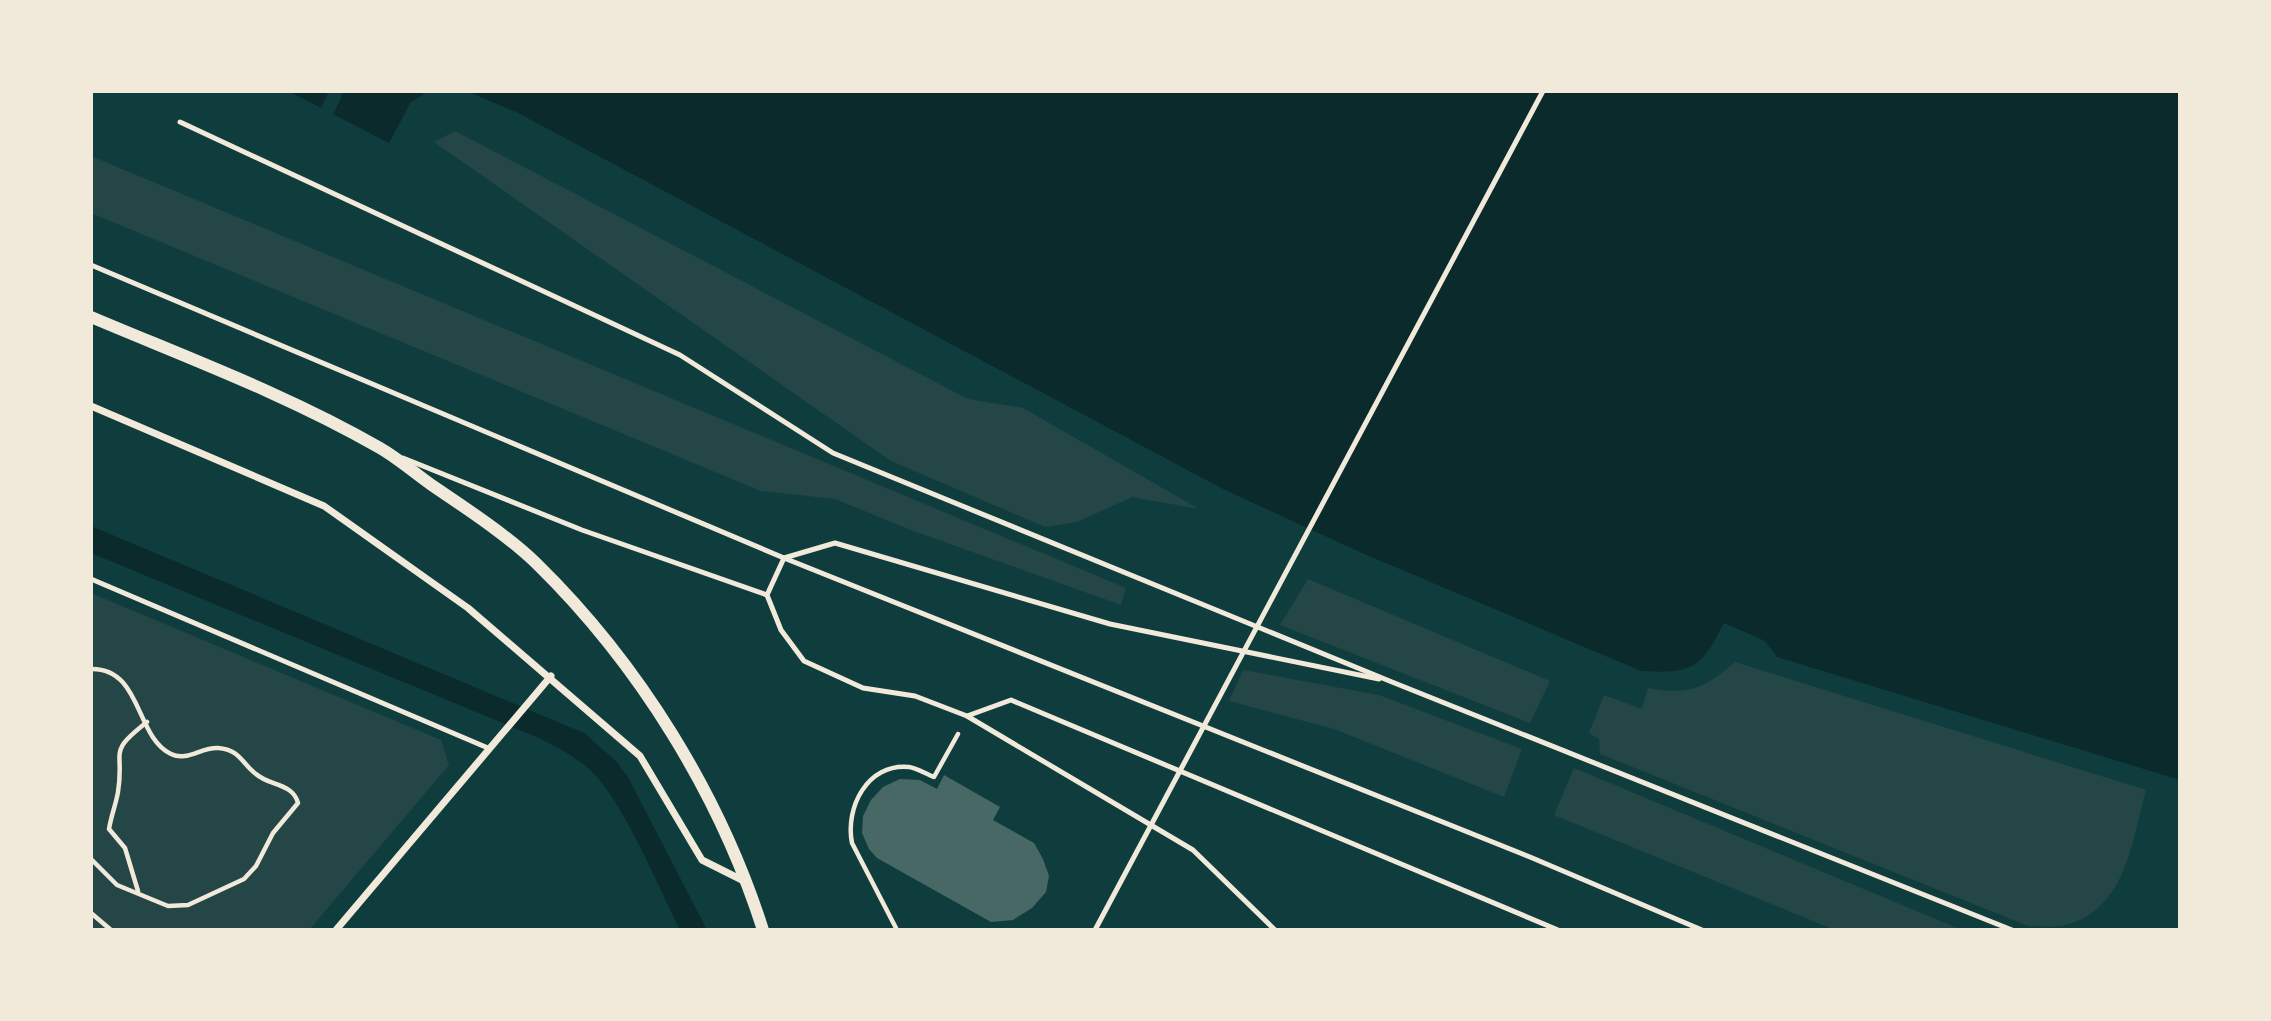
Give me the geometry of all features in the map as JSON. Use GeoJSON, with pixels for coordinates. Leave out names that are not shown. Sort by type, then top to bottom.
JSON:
{"type":"FeatureCollection","features":[{"type":"Feature","properties":{"kind":"street"},"geometry":{"type":"LineString","coordinates":[[91,317],[274,394],[381,449],[536,563],[594,628],[648,696],[699,783],[748,882],[763,930]]}},
{"type":"Feature","properties":{"kind":"street"},"geometry":{"type":"LineString","coordinates":[[91,406],[324,506],[468,608],[551,676],[640,756],[702,860],[748,882]]}},
{"type":"Feature","properties":{"kind":"street"},"geometry":{"type":"LineString","coordinates":[[336,930],[551,676]]}},
{"type":"Feature","properties":{"kind":"lane"},"geometry":{"type":"LineString","coordinates":[[1095,930],[1543,91]]}},
{"type":"Feature","properties":{"kind":"lane"},"geometry":{"type":"LineString","coordinates":[[180,122],[680,355],[833,453],[1391,682],[2012,930]]}},
{"type":"Feature","properties":{"kind":"lane"},"geometry":{"type":"LineString","coordinates":[[91,265],[784,558],[1531,857],[1702,930]]}},
{"type":"Feature","properties":{"kind":"lane"},"geometry":{"type":"LineString","coordinates":[[381,449],[582,530],[767,595]]}},
{"type":"Feature","properties":{"kind":"lane"},"geometry":{"type":"LineString","coordinates":[[1275,930],[1193,850],[967,716],[915,696],[863,688],[804,661],[781,630],[767,595],[784,558],[835,543],[1110,624],[1391,682]]}},
{"type":"Feature","properties":{"kind":"lane"},"geometry":{"type":"LineString","coordinates":[[91,579],[488,748]]}},
{"type":"Feature","properties":{"kind":"lane"},"geometry":{"type":"LineString","coordinates":[[967,716],[1011,700],[1559,930]]}},
{"type":"Feature","properties":{"kind":"path"},"geometry":{"type":"LineString","coordinates":[[91,669],[98,669],[122,682],[158,744],[171,755],[184,758],[217,748],[234,752],[246,761],[254,774],[287,788],[296,796],[298,803],[273,832],[256,866],[244,879],[188,905],[168,906],[152,901],[138,891],[117,885],[91,859]]}},
{"type":"Feature","properties":{"kind":"path"},"geometry":{"type":"LineString","coordinates":[[897,930],[852,843],[849,828],[854,804],[867,783],[881,773],[897,767],[911,767],[934,777],[967,716]]}},
{"type":"Feature","properties":{"kind":"path"},"geometry":{"type":"LineString","coordinates":[[138,891],[125,848],[109,829],[118,790],[117,750],[125,739],[147,722]]}},
{"type":"Feature","properties":{"kind":"path"},"geometry":{"type":"LineString","coordinates":[[91,913],[111,930]]}},
{"type":"Feature","properties":{"kind":"shaded area"},"geometry":{"type":"Polygon","coordinates":[[[288,91],[429,91],[411,102],[389,143],[288,91]]]}},
{"type":"Feature","properties":{"kind":"shaded area"},"geometry":{"type":"Polygon","coordinates":[[[466,91],[2180,91],[2180,780],[1777,657],[1765,641],[1724,623],[1709,650],[1693,665],[1673,671],[1641,671],[1362,553],[1223,489],[516,112],[466,91]]]}},
{"type":"Feature","properties":{"kind":"shaded area"},"geometry":{"type":"Polygon","coordinates":[[[455,131],[968,399],[1023,408],[1199,509],[1132,497],[1077,522],[1045,527],[891,461],[434,142],[455,131]]]}},
{"type":"Feature","properties":{"kind":"shaded area"},"geometry":{"type":"Polygon","coordinates":[[[91,156],[1126,588],[1121,605],[911,530],[835,499],[761,491],[91,213],[91,156]]]}},
{"type":"Feature","properties":{"kind":"shaded area"},"geometry":{"type":"Polygon","coordinates":[[[91,526],[584,733],[616,761],[629,779],[707,930],[680,930],[642,850],[609,792],[597,777],[570,755],[539,738],[91,553],[91,526]]]}},
{"type":"Feature","properties":{"kind":"shaded area"},"geometry":{"type":"Polygon","coordinates":[[[1308,579],[1550,681],[1530,723],[1280,625],[1308,579]]]}},
{"type":"Feature","properties":{"kind":"shaded area"},"geometry":{"type":"Polygon","coordinates":[[[91,593],[441,740],[449,765],[309,930],[91,930],[91,593]]]}},
{"type":"Feature","properties":{"kind":"shaded area"},"geometry":{"type":"Polygon","coordinates":[[[1735,662],[2146,790],[2130,851],[2114,889],[2102,904],[2086,917],[2062,926],[2028,926],[1600,754],[1599,739],[1589,733],[1604,695],[1642,709],[1648,688],[1675,691],[1696,688],[1715,678],[1735,662]]]}},
{"type":"Feature","properties":{"kind":"shaded area"},"geometry":{"type":"Polygon","coordinates":[[[1243,670],[1379,695],[1522,749],[1504,797],[1334,729],[1229,701],[1243,670]]]}},
{"type":"Feature","properties":{"kind":"shaded area"},"geometry":{"type":"Polygon","coordinates":[[[1574,768],[1962,930],[1835,930],[1554,815],[1574,768]]]}},
{"type":"Feature","properties":{"kind":"pier"},"geometry":{"type":"Polygon","coordinates":[[[329,91],[344,91],[333,115],[321,108],[329,91]]]}},
{"type":"Feature","properties":{"kind":"building"},"geometry":{"type":"Polygon","coordinates":[[[944,775],[1000,807],[993,820],[1034,843],[1043,859],[1049,876],[1046,892],[1032,908],[1013,920],[991,922],[877,858],[869,849],[862,833],[863,816],[871,800],[883,787],[900,779],[920,780],[937,789],[944,775]]]}}]}
